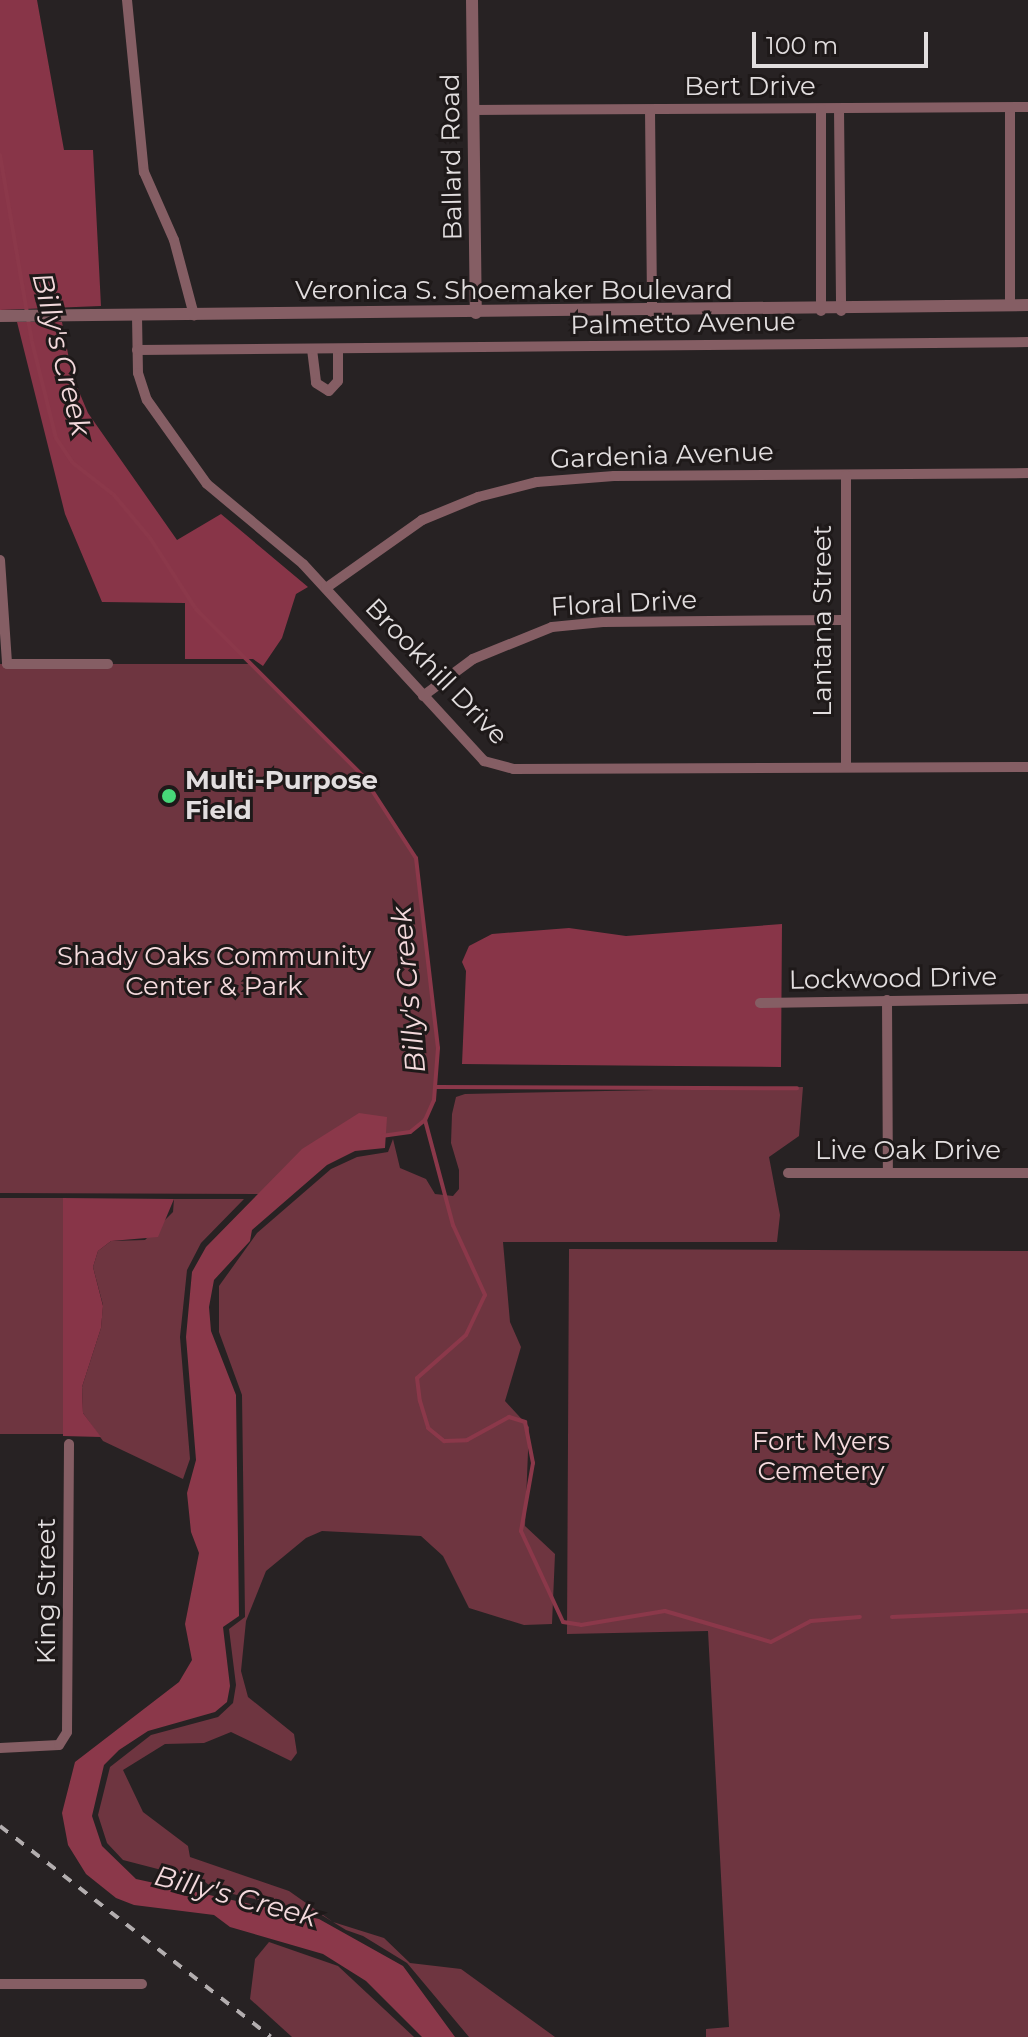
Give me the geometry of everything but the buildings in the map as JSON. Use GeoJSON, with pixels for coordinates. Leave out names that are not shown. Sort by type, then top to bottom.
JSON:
{"type":"FeatureCollection","features":[{"type":"Feature","properties":{"kind":"street"},"geometry":{"type":"LineString","coordinates":[[127,0],[144,172],[174,240],[194,315]]}},
{"type":"Feature","properties":{"kind":"street","name":"Ballard Road"},"geometry":{"type":"LineString","coordinates":[[472,0],[476,313]]}},
{"type":"Feature","properties":{"kind":"street","name":"Bert Drive"},"geometry":{"type":"LineString","coordinates":[[473,110],[1028,107]]}},
{"type":"Feature","properties":{"kind":"street"},"geometry":{"type":"LineString","coordinates":[[1010,108],[1010,306]]}},
{"type":"Feature","properties":{"kind":"street"},"geometry":{"type":"LineString","coordinates":[[821,109],[821,311]]}},
{"type":"Feature","properties":{"kind":"street"},"geometry":{"type":"LineString","coordinates":[[839,109],[841,311]]}},
{"type":"Feature","properties":{"kind":"street"},"geometry":{"type":"LineString","coordinates":[[650,110],[652,313]]}},
{"type":"Feature","properties":{"kind":"street","name":"Veronica S. Shoemaker Boulevard"},"geometry":{"type":"LineString","coordinates":[[0,316],[841,311],[1028,305]]}},
{"type":"Feature","properties":{"kind":"street"},"geometry":{"type":"LineString","coordinates":[[137,316],[137,350]]}},
{"type":"Feature","properties":{"kind":"street","name":"Palmetto Avenue"},"geometry":{"type":"LineString","coordinates":[[137,350],[1028,342]]}},
{"type":"Feature","properties":{"kind":"street"},"geometry":{"type":"LineString","coordinates":[[312,349],[316,383],[329,391],[338,381],[338,349]]}},
{"type":"Feature","properties":{"kind":"street","name":"Brookhill Drive"},"geometry":{"type":"LineString","coordinates":[[137,350],[147,400],[207,484],[326,588],[484,761],[498,767],[1028,767]]}},
{"type":"Feature","properties":{"kind":"street","name":"Gardenia Avenue"},"geometry":{"type":"LineString","coordinates":[[326,588],[422,520],[478,497],[537,482],[1028,473]]}},
{"type":"Feature","properties":{"kind":"street","name":"Lantana Street"},"geometry":{"type":"LineString","coordinates":[[846,475],[846,767]]}},
{"type":"Feature","properties":{"kind":"street"},"geometry":{"type":"LineString","coordinates":[[0,560],[7,664],[108,664]]}},
{"type":"Feature","properties":{"kind":"street","name":"Floral Drive"},"geometry":{"type":"LineString","coordinates":[[423,696],[484,653],[552,627],[594,622],[845,620]]}},
{"type":"Feature","properties":{"kind":"street","name":"Lockwood Drive"},"geometry":{"type":"LineString","coordinates":[[760,1003],[1028,999]]}},
{"type":"Feature","properties":{"kind":"street"},"geometry":{"type":"LineString","coordinates":[[887,1000],[888,1172]]}},
{"type":"Feature","properties":{"kind":"street","name":"Live Oak Drive"},"geometry":{"type":"LineString","coordinates":[[788,1173],[1028,1173]]}},
{"type":"Feature","properties":{"kind":"street","name":"King Street"},"geometry":{"type":"LineString","coordinates":[[0,1748],[59,1745],[63,1737],[69,1444]]}},
{"type":"Feature","properties":{"kind":"street"},"geometry":{"type":"LineString","coordinates":[[0,1984],[142,1984]]}},
{"type":"Feature","properties":{"kind":"green space","name":"Shady Oaks Community Center & Park"},"geometry":{"type":"Polygon","coordinates":[[[0,664],[253,664],[362,775],[416,858],[438,1048],[434,1100],[425,1120],[410,1132],[352,1140],[286,1194],[0,1193],[0,664]]]}},
{"type":"Feature","properties":{"kind":"green space"},"geometry":{"type":"Polygon","coordinates":[[[803,1087],[799,1136],[769,1157],[780,1215],[777,1242],[503,1242],[510,1322],[521,1347],[505,1401],[529,1427],[525,1526],[555,1554],[552,1624],[524,1625],[469,1608],[443,1556],[421,1536],[322,1531],[306,1538],[266,1571],[246,1621],[241,1671],[248,1697],[294,1734],[297,1753],[291,1761],[231,1732],[204,1743],[165,1744],[123,1770],[143,1812],[188,1846],[190,1857],[289,1891],[333,1922],[320,1914],[215,1890],[204,1881],[123,1860],[107,1843],[98,1815],[110,1767],[151,1735],[218,1717],[233,1703],[236,1685],[229,1629],[245,1617],[242,1395],[219,1332],[219,1286],[257,1233],[331,1169],[357,1157],[388,1152],[393,1139],[400,1168],[426,1179],[435,1194],[453,1196],[459,1189],[459,1170],[451,1143],[456,1097],[465,1094],[803,1087]]]}},
{"type":"Feature","properties":{"kind":"green space"},"geometry":{"type":"Polygon","coordinates":[[[0,1198],[63,1198],[63,1434],[0,1434],[0,1198]]]}},
{"type":"Feature","properties":{"kind":"green space"},"geometry":{"type":"Polygon","coordinates":[[[174,1199],[244,1199],[201,1243],[187,1270],[180,1337],[190,1459],[183,1479],[103,1441],[83,1413],[82,1387],[101,1328],[103,1305],[93,1267],[98,1251],[111,1241],[145,1240],[173,1212],[174,1199]]]}},
{"type":"Feature","properties":{"kind":"green space","name":"Fort Myers Cemetery"},"geometry":{"type":"Polygon","coordinates":[[[569,1249],[1028,1251],[1028,2037],[706,2037],[706,2029],[729,2027],[708,1631],[567,1634],[569,1249]]]}},
{"type":"Feature","properties":{"kind":"green space"},"geometry":{"type":"Polygon","coordinates":[[[333,1922],[384,1938],[410,1963],[461,1969],[555,2037],[469,2037],[407,1963],[333,1922]]]}},
{"type":"Feature","properties":{"kind":"green space"},"geometry":{"type":"Polygon","coordinates":[[[269,1942],[338,1966],[414,2037],[292,2037],[250,1999],[255,1959],[269,1942]]]}},
{"type":"Feature","properties":{"kind":"shaded area"},"geometry":{"type":"Polygon","coordinates":[[[0,0],[37,0],[64,150],[93,150],[101,306],[0,310],[0,0]]]}},
{"type":"Feature","properties":{"kind":"shaded area"},"geometry":{"type":"Polygon","coordinates":[[[17,322],[62,322],[72,375],[88,413],[177,540],[221,514],[308,587],[296,594],[282,638],[263,666],[253,659],[185,659],[185,603],[102,602],[65,514],[17,322]]]}},
{"type":"Feature","properties":{"kind":"shaded area"},"geometry":{"type":"Polygon","coordinates":[[[782,924],[781,1067],[462,1064],[466,971],[462,962],[469,946],[492,934],[569,928],[626,936],[782,924]]]}},
{"type":"Feature","properties":{"kind":"shaded area"},"geometry":{"type":"Polygon","coordinates":[[[359,1113],[387,1117],[385,1148],[355,1151],[327,1165],[252,1230],[250,1241],[214,1280],[209,1307],[211,1331],[236,1395],[239,1616],[223,1627],[230,1686],[227,1702],[215,1712],[148,1731],[119,1750],[104,1765],[92,1816],[102,1846],[136,1879],[319,1919],[403,1966],[455,2037],[422,2037],[366,1981],[323,1954],[230,1927],[214,1915],[134,1905],[116,1898],[86,1874],[68,1845],[62,1813],[75,1762],[179,1682],[192,1660],[185,1624],[199,1553],[191,1532],[187,1493],[196,1460],[186,1337],[192,1272],[206,1247],[302,1149],[359,1113]]]}},
{"type":"Feature","properties":{"kind":"shaded area"},"geometry":{"type":"Polygon","coordinates":[[[63,1198],[174,1199],[158,1237],[111,1241],[98,1251],[93,1267],[103,1306],[101,1328],[82,1387],[83,1413],[101,1437],[63,1436],[63,1198]]]}},
{"type":"Feature","properties":{"kind":"waterway","name":"Billy's Creek"},"geometry":{"type":"LineString","coordinates":[[0,155],[32,342],[56,438],[73,463],[114,495],[150,538],[196,609],[362,775],[416,858],[438,1048],[434,1100],[425,1120],[410,1132],[383,1136]]}},
{"type":"Feature","properties":{"kind":"waterway"},"geometry":{"type":"LineString","coordinates":[[435,1087],[797,1088]]}},
{"type":"Feature","properties":{"kind":"waterway"},"geometry":{"type":"LineString","coordinates":[[425,1120],[453,1225],[485,1295],[466,1335],[417,1378],[420,1401],[428,1428],[444,1441],[467,1440],[509,1417],[525,1422],[533,1463],[521,1531],[563,1622],[581,1625],[665,1611],[771,1642],[811,1621],[860,1617]]}},
{"type":"Feature","properties":{"kind":"waterway"},"geometry":{"type":"LineString","coordinates":[[892,1617],[1028,1611]]}},
{"type":"Feature","properties":{"kind":"railway"},"geometry":{"type":"LineString","coordinates":[[0,1826],[271,2037]]}},
{"type":"Feature","properties":{"kind":"place","name":"Multi-Purpose Field"},"geometry":{"type":"Point","coordinates":[169,796]}}]}
